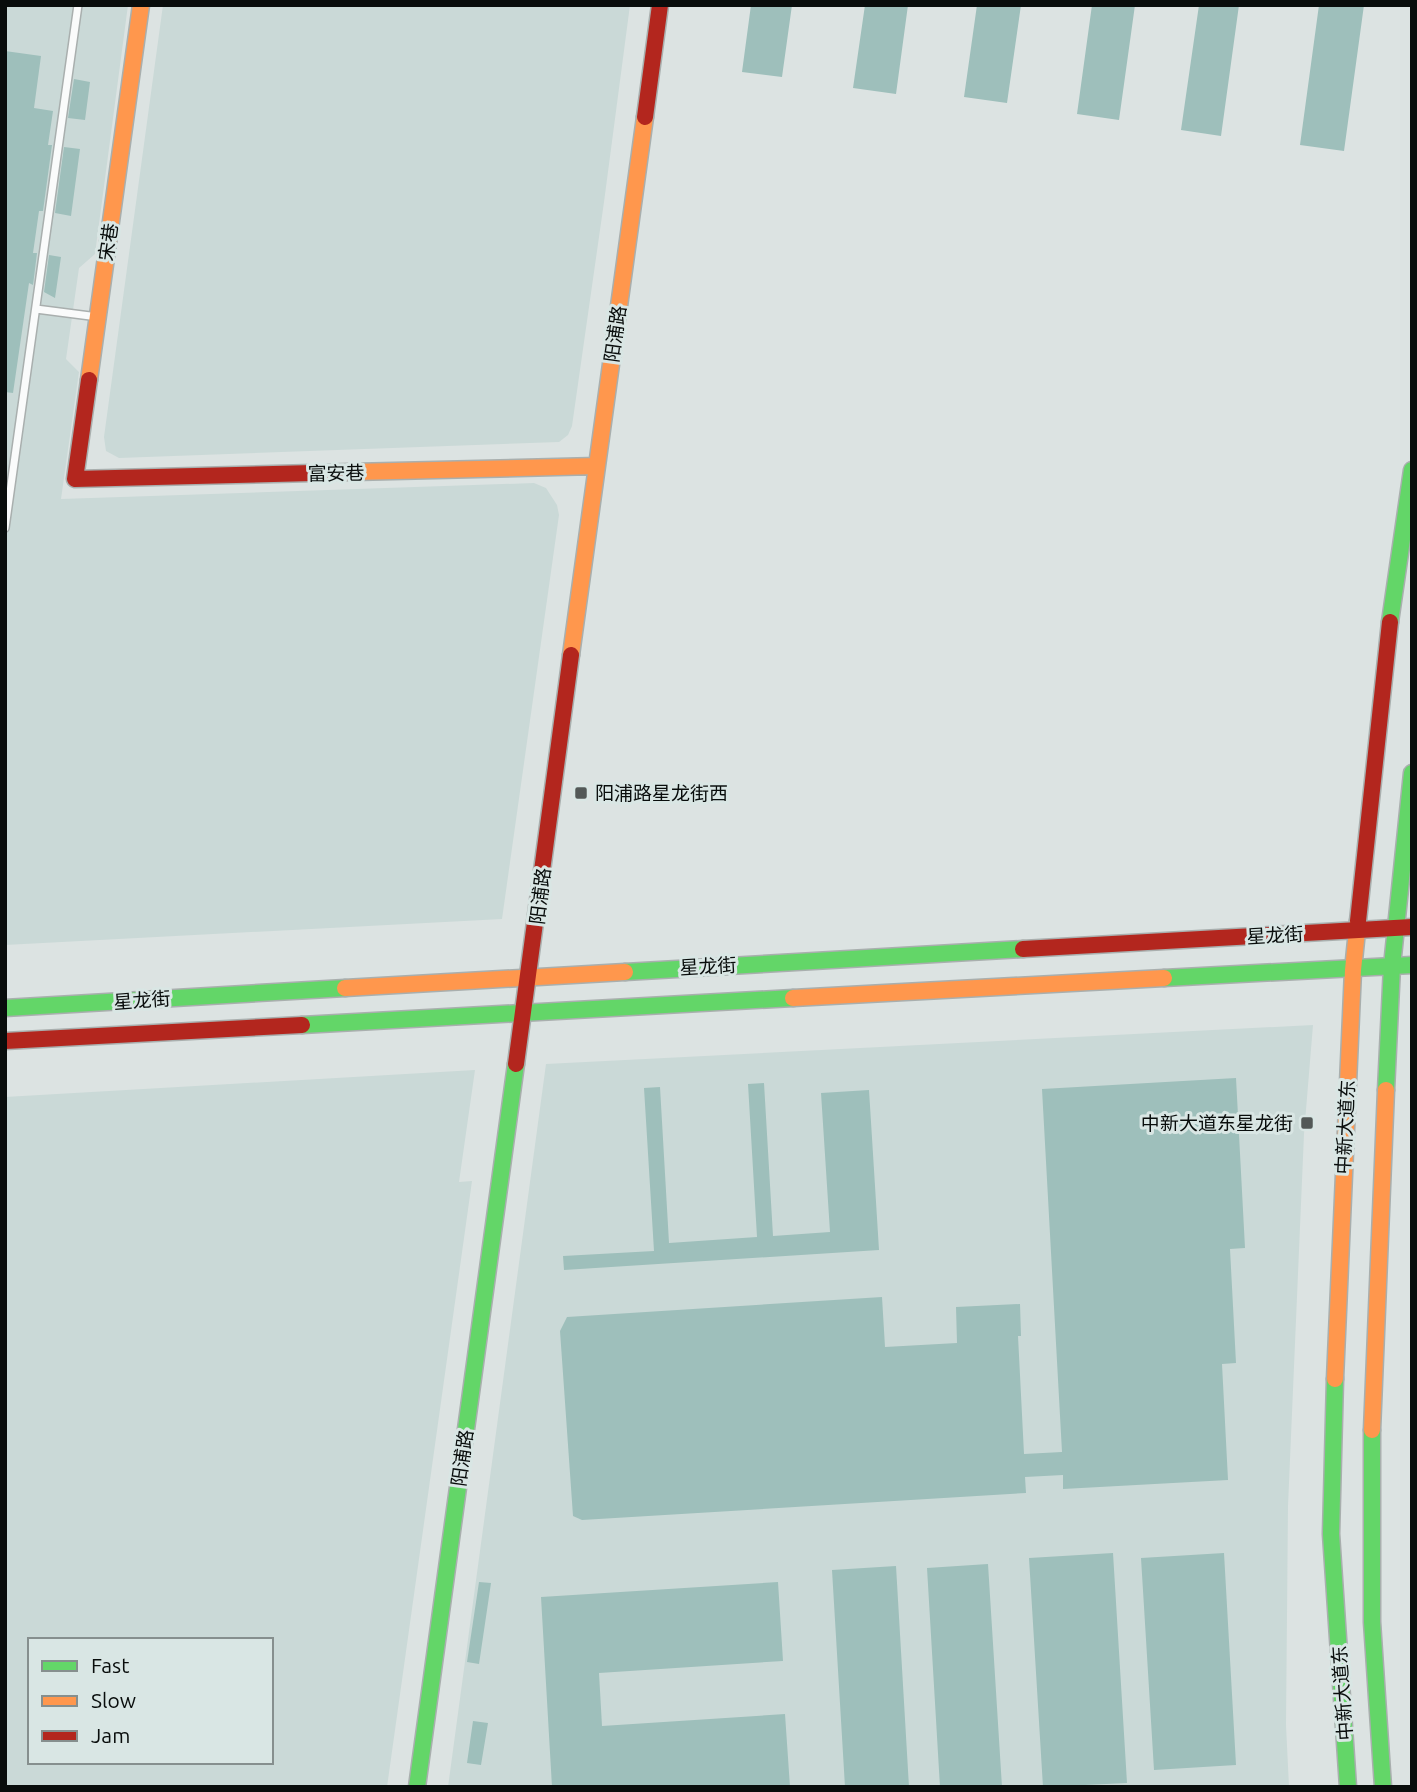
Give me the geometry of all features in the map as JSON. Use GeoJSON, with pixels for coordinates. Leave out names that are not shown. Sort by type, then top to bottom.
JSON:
{"type":"FeatureCollection","features":[{"type":"Feature","properties":{"kind":"main road","name":"宋巷"},"geometry":{"type":"LineString","coordinates":[[75,480],[141,5]]}},
{"type":"Feature","properties":{"kind":"main road","name":"阳浦路"},"geometry":{"type":"LineString","coordinates":[[417,1787],[660,5]]}},
{"type":"Feature","properties":{"kind":"main road","name":"富安巷"},"geometry":{"type":"LineString","coordinates":[[75,480],[597,466]]}},
{"type":"Feature","properties":{"kind":"main road","name":"中新大道东"},"geometry":{"type":"LineString","coordinates":[[1348,1787],[1331,1534],[1338,1274],[1353,970],[1391,612],[1412,470]]}},
{"type":"Feature","properties":{"kind":"main road","name":"中新大道东"},"geometry":{"type":"LineString","coordinates":[[1383,1787],[1372,1622],[1372,1380],[1392,966],[1404,927],[1412,773]]}},
{"type":"Feature","properties":{"kind":"main road","name":"星龙街"},"geometry":{"type":"LineString","coordinates":[[5,1008],[1404,927]]}},
{"type":"Feature","properties":{"kind":"main road","name":"星龙街"},"geometry":{"type":"LineString","coordinates":[[5,1041],[1412,965]]}},
{"type":"Feature","properties":{"kind":"lane"},"geometry":{"type":"LineString","coordinates":[[5,528],[78,5]]}},
{"type":"Feature","properties":{"kind":"lane"},"geometry":{"type":"LineString","coordinates":[[36,309],[97,317]]}},
{"type":"Feature","properties":{"kind":"shaded area"},"geometry":{"type":"Polygon","coordinates":[[[5,5],[128,5],[95,254],[79,268],[66,359],[79,372],[61,499],[534,483],[546,488],[557,505],[559,515],[502,919],[5,945],[5,5]]]}},
{"type":"Feature","properties":{"kind":"shaded area"},"geometry":{"type":"Polygon","coordinates":[[[163,5],[630,5],[572,426],[568,435],[559,442],[119,458],[106,451],[104,437],[163,5]]]}},
{"type":"Feature","properties":{"kind":"shaded area"},"geometry":{"type":"Polygon","coordinates":[[[1313,1025],[1304,1134],[1288,1506],[1286,1725],[1289,1787],[448,1787],[546,1064],[1313,1025]]]}},
{"type":"Feature","properties":{"kind":"shaded area"},"geometry":{"type":"Polygon","coordinates":[[[475,1070],[459,1182],[472,1181],[387,1787],[5,1787],[5,1097],[475,1070]]]}},
{"type":"Feature","properties":{"kind":"building"},"geometry":{"type":"Polygon","coordinates":[[[751,5],[792,5],[782,77],[742,72],[751,5]]]}},
{"type":"Feature","properties":{"kind":"building"},"geometry":{"type":"Polygon","coordinates":[[[865,5],[908,5],[896,94],[853,88],[865,5]]]}},
{"type":"Feature","properties":{"kind":"building"},"geometry":{"type":"Polygon","coordinates":[[[977,5],[1021,5],[1007,103],[964,97],[977,5]]]}},
{"type":"Feature","properties":{"kind":"building"},"geometry":{"type":"Polygon","coordinates":[[[1092,5],[1135,5],[1119,120],[1077,114],[1092,5]]]}},
{"type":"Feature","properties":{"kind":"building"},"geometry":{"type":"Polygon","coordinates":[[[1199,5],[1239,5],[1221,136],[1181,130],[1199,5]]]}},
{"type":"Feature","properties":{"kind":"building"},"geometry":{"type":"Polygon","coordinates":[[[1319,5],[1364,5],[1344,151],[1300,145],[1319,5]]]}},
{"type":"Feature","properties":{"kind":"building"},"geometry":{"type":"Polygon","coordinates":[[[5,51],[41,56],[34,108],[53,111],[48,145],[52,145],[43,211],[39,211],[33,253],[37,253],[33,285],[29,283],[13,393],[5,392],[5,51]]]}},
{"type":"Feature","properties":{"kind":"building"},"geometry":{"type":"Polygon","coordinates":[[[74,79],[90,82],[85,120],[68,118],[74,79]]]}},
{"type":"Feature","properties":{"kind":"building"},"geometry":{"type":"Polygon","coordinates":[[[64,147],[80,149],[71,216],[55,213],[64,147]]]}},
{"type":"Feature","properties":{"kind":"building"},"geometry":{"type":"Polygon","coordinates":[[[49,255],[61,257],[55,298],[44,292],[49,255]]]}},
{"type":"Feature","properties":{"kind":"building"},"geometry":{"type":"Polygon","coordinates":[[[1236,1078],[1245,1248],[1230,1249],[1236,1363],[1222,1364],[1228,1480],[1063,1489],[1063,1475],[1025,1477],[1026,1493],[582,1520],[573,1516],[560,1331],[567,1317],[882,1297],[885,1347],[957,1343],[956,1307],[1020,1304],[1021,1336],[1018,1336],[1024,1454],[1062,1452],[1042,1089],[1236,1078]]]}},
{"type":"Feature","properties":{"kind":"building"},"geometry":{"type":"Polygon","coordinates":[[[764,1083],[773,1236],[830,1232],[821,1093],[869,1090],[879,1250],[564,1270],[563,1256],[654,1251],[644,1088],[660,1087],[669,1243],[757,1237],[748,1084],[764,1083]]]}},
{"type":"Feature","properties":{"kind":"building"},"geometry":{"type":"Polygon","coordinates":[[[1113,1553],[1127,1783],[1043,1787],[1029,1558],[1113,1553]]]}},
{"type":"Feature","properties":{"kind":"building"},"geometry":{"type":"Polygon","coordinates":[[[1224,1553],[1236,1765],[1154,1770],[1141,1558],[1224,1553]]]}},
{"type":"Feature","properties":{"kind":"building"},"geometry":{"type":"Polygon","coordinates":[[[988,1564],[1002,1787],[940,1787],[927,1568],[988,1564]]]}},
{"type":"Feature","properties":{"kind":"building"},"geometry":{"type":"Polygon","coordinates":[[[896,1566],[909,1787],[845,1787],[832,1570],[896,1566]]]}},
{"type":"Feature","properties":{"kind":"building"},"geometry":{"type":"Polygon","coordinates":[[[479,1582],[491,1583],[479,1664],[467,1662],[479,1582]]]}},
{"type":"Feature","properties":{"kind":"building"},"geometry":{"type":"Polygon","coordinates":[[[778,1582],[783,1661],[599,1673],[602,1726],[785,1714],[790,1787],[552,1787],[541,1597],[778,1582]]]}},
{"type":"Feature","properties":{"kind":"building"},"geometry":{"type":"Polygon","coordinates":[[[473,1721],[488,1723],[481,1765],[467,1763],[473,1721]]]}},
{"type":"Feature","properties":{"kind":"traffic: fast"},"geometry":{"type":"LineString","coordinates":[[1390,622],[1412,470]]}},
{"type":"Feature","properties":{"kind":"traffic: fast"},"geometry":{"type":"LineString","coordinates":[[1386,1090],[1392,966],[1412,773]]}},
{"type":"Feature","properties":{"kind":"traffic: fast"},"geometry":{"type":"LineString","coordinates":[[625,972],[1023,949]]}},
{"type":"Feature","properties":{"kind":"traffic: fast"},"geometry":{"type":"LineString","coordinates":[[1164,978],[1412,965]]}},
{"type":"Feature","properties":{"kind":"traffic: fast"},"geometry":{"type":"LineString","coordinates":[[5,1008],[345,988]]}},
{"type":"Feature","properties":{"kind":"traffic: fast"},"geometry":{"type":"LineString","coordinates":[[302,1025],[793,998]]}},
{"type":"Feature","properties":{"kind":"traffic: fast"},"geometry":{"type":"LineString","coordinates":[[417,1787],[516,1064]]}},
{"type":"Feature","properties":{"kind":"traffic: fast"},"geometry":{"type":"LineString","coordinates":[[1335,1379],[1331,1534],[1348,1787]]}},
{"type":"Feature","properties":{"kind":"traffic: fast"},"geometry":{"type":"LineString","coordinates":[[1372,1430],[1372,1622],[1383,1787]]}},
{"type":"Feature","properties":{"kind":"traffic: slow"},"geometry":{"type":"LineString","coordinates":[[89,380],[141,5]]}},
{"type":"Feature","properties":{"kind":"traffic: slow"},"geometry":{"type":"LineString","coordinates":[[571,655],[645,117]]}},
{"type":"Feature","properties":{"kind":"traffic: slow"},"geometry":{"type":"LineString","coordinates":[[352,472],[597,466]]}},
{"type":"Feature","properties":{"kind":"traffic: slow"},"geometry":{"type":"LineString","coordinates":[[1335,1379],[1353,970],[1358,921]]}},
{"type":"Feature","properties":{"kind":"traffic: slow"},"geometry":{"type":"LineString","coordinates":[[345,988],[625,972]]}},
{"type":"Feature","properties":{"kind":"traffic: slow"},"geometry":{"type":"LineString","coordinates":[[793,998],[1164,978]]}},
{"type":"Feature","properties":{"kind":"traffic: slow"},"geometry":{"type":"LineString","coordinates":[[1372,1430],[1386,1090]]}},
{"type":"Feature","properties":{"kind":"traffic: jam"},"geometry":{"type":"LineString","coordinates":[[645,117],[660,5]]}},
{"type":"Feature","properties":{"kind":"traffic: jam"},"geometry":{"type":"LineString","coordinates":[[89,380],[75,479],[352,472]]}},
{"type":"Feature","properties":{"kind":"traffic: jam"},"geometry":{"type":"LineString","coordinates":[[1358,921],[1390,622]]}},
{"type":"Feature","properties":{"kind":"traffic: jam"},"geometry":{"type":"LineString","coordinates":[[516,1064],[571,655]]}},
{"type":"Feature","properties":{"kind":"traffic: jam"},"geometry":{"type":"LineString","coordinates":[[1023,949],[1412,927]]}},
{"type":"Feature","properties":{"kind":"traffic: jam"},"geometry":{"type":"LineString","coordinates":[[5,1041],[302,1025]]}},
{"type":"Feature","properties":{"kind":"place","name":"阳浦路星龙街西"},"geometry":{"type":"Point","coordinates":[581,793]}},
{"type":"Feature","properties":{"kind":"place","name":"中新大道东星龙街"},"geometry":{"type":"Point","coordinates":[1307,1123]}}]}
